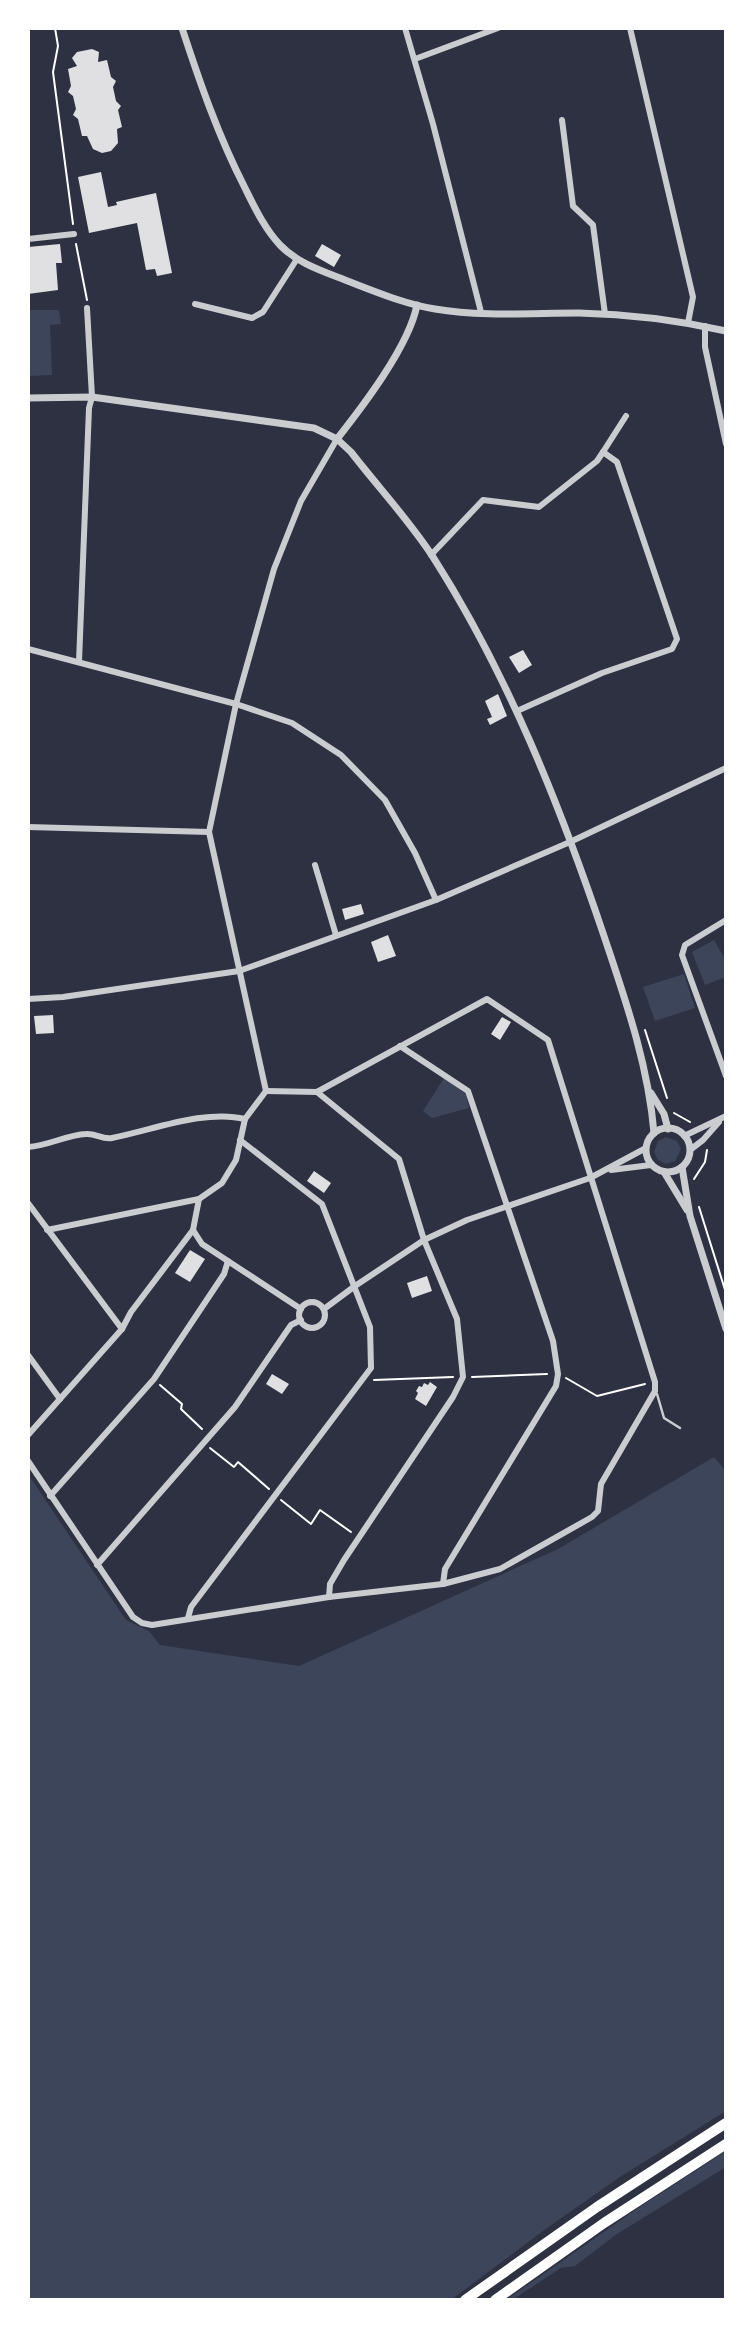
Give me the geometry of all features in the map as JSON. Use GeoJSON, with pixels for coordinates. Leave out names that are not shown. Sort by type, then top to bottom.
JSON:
{"type":"FeatureCollection","features":[{"type":"Feature","properties":{"kind":"highway"},"geometry":{"type":"LineString","coordinates":[[465,2300],[597,2207],[726,2123]]}},
{"type":"Feature","properties":{"kind":"highway"},"geometry":{"type":"LineString","coordinates":[[495,2300],[655,2188],[726,2144]]}},
{"type":"Feature","properties":{"kind":"street"},"geometry":{"type":"LineString","coordinates":[[182,28],[226,152],[266,228],[281,246],[313,268],[417,305],[454,311],[605,314],[688,323],[726,331]]}},
{"type":"Feature","properties":{"kind":"street"},"geometry":{"type":"LineString","coordinates":[[405,28],[481,312]]}},
{"type":"Feature","properties":{"kind":"street"},"geometry":{"type":"LineString","coordinates":[[415,59],[484,30],[498,28]]}},
{"type":"Feature","properties":{"kind":"street"},"geometry":{"type":"LineString","coordinates":[[630,28],[693,297],[688,323]]}},
{"type":"Feature","properties":{"kind":"street"},"geometry":{"type":"LineString","coordinates":[[562,120],[573,206],[593,225],[605,314]]}},
{"type":"Feature","properties":{"kind":"street"},"geometry":{"type":"LineString","coordinates":[[28,239],[74,234]]}},
{"type":"Feature","properties":{"kind":"street"},"geometry":{"type":"LineString","coordinates":[[195,304],[253,318],[263,312],[297,259]]}},
{"type":"Feature","properties":{"kind":"street"},"geometry":{"type":"LineString","coordinates":[[47,1230],[199,1199],[222,1183],[236,1160],[245,1119],[266,1091],[209,832],[236,704],[274,569],[301,500],[337,439],[355,417],[413,325],[417,305]]}},
{"type":"Feature","properties":{"kind":"street"},"geometry":{"type":"LineString","coordinates":[[79,662],[89,408],[92,397],[87,308]]}},
{"type":"Feature","properties":{"kind":"street"},"geometry":{"type":"LineString","coordinates":[[705,326],[705,347],[726,444]]}},
{"type":"Feature","properties":{"kind":"street"},"geometry":{"type":"LineString","coordinates":[[28,398],[92,397],[314,428],[337,439],[351,452],[431,555],[489,655],[517,711],[570,842],[623,993],[651,1093],[654,1133],[646,1148],[590,1178],[467,1220],[424,1240],[324,1309]]}},
{"type":"Feature","properties":{"kind":"street"},"geometry":{"type":"LineString","coordinates":[[431,555],[483,500],[539,507],[597,461],[626,416]]}},
{"type":"Feature","properties":{"kind":"street"},"geometry":{"type":"LineString","coordinates":[[517,711],[602,673],[672,649],[677,639],[617,462],[603,452]]}},
{"type":"Feature","properties":{"kind":"street"},"geometry":{"type":"LineString","coordinates":[[28,649],[236,704],[292,723],[341,755],[385,800],[415,853],[436,900]]}},
{"type":"Feature","properties":{"kind":"street"},"geometry":{"type":"LineString","coordinates":[[28,999],[63,997],[239,971],[436,900],[570,842],[726,768]]}},
{"type":"Feature","properties":{"kind":"street"},"geometry":{"type":"LineString","coordinates":[[28,827],[209,832]]}},
{"type":"Feature","properties":{"kind":"street"},"geometry":{"type":"LineString","coordinates":[[316,865],[336,935]]}},
{"type":"Feature","properties":{"kind":"street"},"geometry":{"type":"LineString","coordinates":[[726,920],[685,945],[682,955],[726,1076]]}},
{"type":"Feature","properties":{"kind":"street"},"geometry":{"type":"LineString","coordinates":[[28,1461],[133,1617],[152,1625],[329,1597],[443,1584],[500,1569],[592,1517],[598,1511],[601,1484],[655,1391],[655,1382],[548,1040],[487,999],[317,1092],[266,1091]]}},
{"type":"Feature","properties":{"kind":"street"},"geometry":{"type":"LineString","coordinates":[[400,1046],[468,1091],[553,1340],[558,1374],[556,1386],[445,1569],[443,1584]]}},
{"type":"Feature","properties":{"kind":"street"},"geometry":{"type":"LineString","coordinates":[[317,1092],[399,1159],[424,1240],[457,1319],[463,1377],[453,1397],[344,1560],[330,1584],[329,1597]]}},
{"type":"Feature","properties":{"kind":"street"},"geometry":{"type":"LineString","coordinates":[[651,1093],[664,1114],[668,1129]]}},
{"type":"Feature","properties":{"kind":"street"},"geometry":{"type":"LineString","coordinates":[[28,1147],[43,1146],[88,1133],[107,1139],[210,1116],[245,1119]]}},
{"type":"Feature","properties":{"kind":"street"},"geometry":{"type":"LineString","coordinates":[[684,1136],[723,1119]]}},
{"type":"Feature","properties":{"kind":"street"},"geometry":{"type":"LineString","coordinates":[[664,1172],[682,1167],[690,1150],[704,1140],[723,1119]]}},
{"type":"Feature","properties":{"kind":"street"},"geometry":{"type":"LineString","coordinates":[[654,1133],[668,1129],[684,1136],[690,1150]]}},
{"type":"Feature","properties":{"kind":"street"},"geometry":{"type":"LineString","coordinates":[[188,1618],[191,1607],[371,1368],[370,1327],[321,1204],[240,1140]]}},
{"type":"Feature","properties":{"kind":"street"},"geometry":{"type":"LineString","coordinates":[[646,1148],[648,1160],[664,1172],[690,1216]]}},
{"type":"Feature","properties":{"kind":"street"},"geometry":{"type":"LineString","coordinates":[[609,1170],[652,1165]]}},
{"type":"Feature","properties":{"kind":"street"},"geometry":{"type":"LineString","coordinates":[[682,1167],[690,1216],[726,1329]]}},
{"type":"Feature","properties":{"kind":"street"},"geometry":{"type":"LineString","coordinates":[[28,1435],[122,1329],[131,1312],[193,1230],[199,1199]]}},
{"type":"Feature","properties":{"kind":"street"},"geometry":{"type":"LineString","coordinates":[[28,1203],[122,1329]]}},
{"type":"Feature","properties":{"kind":"street"},"geometry":{"type":"LineString","coordinates":[[193,1230],[202,1244],[301,1309]]}},
{"type":"Feature","properties":{"kind":"street"},"geometry":{"type":"LineString","coordinates":[[50,1496],[154,1379],[224,1274],[228,1261]]}},
{"type":"Feature","properties":{"kind":"street"},"geometry":{"type":"LineString","coordinates":[[311,1302],[319,1303],[324,1309],[323,1322],[316,1327],[307,1326],[301,1320],[301,1309],[311,1302]]}},
{"type":"Feature","properties":{"kind":"street"},"geometry":{"type":"LineString","coordinates":[[97,1565],[235,1407],[291,1325],[301,1320]]}},
{"type":"Feature","properties":{"kind":"street"},"geometry":{"type":"LineString","coordinates":[[28,1355],[60,1399]]}},
{"type":"Feature","properties":{"kind":"lane"},"geometry":{"type":"LineString","coordinates":[[655,1391],[661,1401],[664,1418],[680,1428]]}},
{"type":"Feature","properties":{"kind":"path"},"geometry":{"type":"LineString","coordinates":[[55,28],[58,46],[53,72],[74,234],[86,285],[87,308]]}},
{"type":"Feature","properties":{"kind":"path"},"geometry":{"type":"LineString","coordinates":[[644,1028],[669,1107]]}},
{"type":"Feature","properties":{"kind":"path"},"geometry":{"type":"LineString","coordinates":[[672,1111],[696,1125],[699,1130]]}},
{"type":"Feature","properties":{"kind":"path"},"geometry":{"type":"LineString","coordinates":[[692,1182],[708,1153],[704,1140]]}},
{"type":"Feature","properties":{"kind":"path"},"geometry":{"type":"LineString","coordinates":[[698,1204],[726,1293]]}},
{"type":"Feature","properties":{"kind":"path"},"geometry":{"type":"LineString","coordinates":[[363,1380],[463,1377]]}},
{"type":"Feature","properties":{"kind":"path"},"geometry":{"type":"LineString","coordinates":[[154,1379],[182,1404],[180,1409],[210,1437]]}},
{"type":"Feature","properties":{"kind":"shaded area"},"geometry":{"type":"Polygon","coordinates":[[[28,310],[59,310],[61,324],[50,325],[52,375],[28,376],[28,310]]]}},
{"type":"Feature","properties":{"kind":"shaded area"},"geometry":{"type":"Polygon","coordinates":[[[714,940],[726,961],[726,977],[705,985],[692,952],[714,940]]]}},
{"type":"Feature","properties":{"kind":"shaded area"},"geometry":{"type":"Polygon","coordinates":[[[684,974],[695,1008],[655,1021],[643,987],[684,974]]]}},
{"type":"Feature","properties":{"kind":"shaded area"},"geometry":{"type":"Polygon","coordinates":[[[444,1078],[466,1094],[469,1108],[432,1118],[423,1111],[444,1078]]]}},
{"type":"Feature","properties":{"kind":"shaded area"},"geometry":{"type":"Polygon","coordinates":[[[666,1137],[677,1141],[681,1149],[675,1161],[666,1164],[658,1160],[654,1152],[658,1141],[666,1137]]]}},
{"type":"Feature","properties":{"kind":"shaded area"},"geometry":{"type":"Polygon","coordinates":[[[714,1457],[726,1471],[726,2111],[623,2175],[451,2300],[28,2300],[28,1474],[126,1620],[149,1631],[160,1645],[299,1666],[558,1549],[714,1457]]]}},
{"type":"Feature","properties":{"kind":"shaded area"},"geometry":{"type":"Polygon","coordinates":[[[726,2151],[726,2167],[617,2234],[575,2266],[561,2268],[512,2300],[506,2300],[638,2208],[726,2151]]]}},
{"type":"Feature","properties":{"kind":"building"},"geometry":{"type":"Polygon","coordinates":[[[92,49],[99,52],[98,62],[107,60],[111,77],[116,81],[113,87],[116,101],[121,106],[118,110],[122,127],[117,129],[118,143],[111,151],[102,153],[93,149],[87,136],[82,136],[78,119],[73,115],[76,109],[73,96],[68,92],[71,86],[68,69],[77,66],[72,58],[77,52],[92,49]]]}},
{"type":"Feature","properties":{"kind":"building"},"geometry":{"type":"Polygon","coordinates":[[[101,172],[108,207],[117,205],[116,202],[156,193],[172,273],[157,276],[155,269],[146,270],[137,223],[89,233],[78,177],[101,172]]]}},
{"type":"Feature","properties":{"kind":"building"},"geometry":{"type":"Polygon","coordinates":[[[60,244],[62,263],[56,263],[58,290],[28,294],[28,247],[60,244]]]}},
{"type":"Feature","properties":{"kind":"building"},"geometry":{"type":"Polygon","coordinates":[[[322,244],[341,255],[334,267],[315,256],[322,244]]]}},
{"type":"Feature","properties":{"kind":"building"},"geometry":{"type":"Polygon","coordinates":[[[523,650],[532,665],[519,673],[509,657],[523,650]]]}},
{"type":"Feature","properties":{"kind":"building"},"geometry":{"type":"Polygon","coordinates":[[[498,694],[507,716],[490,725],[487,719],[492,717],[485,701],[498,694]]]}},
{"type":"Feature","properties":{"kind":"building"},"geometry":{"type":"Polygon","coordinates":[[[361,904],[364,914],[345,920],[342,909],[361,904]]]}},
{"type":"Feature","properties":{"kind":"building"},"geometry":{"type":"Polygon","coordinates":[[[388,935],[396,956],[378,962],[371,942],[388,935]]]}},
{"type":"Feature","properties":{"kind":"building"},"geometry":{"type":"Polygon","coordinates":[[[53,1015],[54,1033],[36,1034],[34,1016],[53,1015]]]}},
{"type":"Feature","properties":{"kind":"building"},"geometry":{"type":"Polygon","coordinates":[[[502,1017],[511,1022],[500,1040],[491,1034],[502,1017]]]}},
{"type":"Feature","properties":{"kind":"building"},"geometry":{"type":"Polygon","coordinates":[[[314,1171],[331,1183],[324,1193],[307,1181],[314,1171]]]}},
{"type":"Feature","properties":{"kind":"building"},"geometry":{"type":"Polygon","coordinates":[[[190,1250],[205,1259],[190,1282],[175,1273],[190,1250]]]}},
{"type":"Feature","properties":{"kind":"building"},"geometry":{"type":"Polygon","coordinates":[[[427,1276],[432,1291],[412,1298],[407,1283],[427,1276]]]}},
{"type":"Feature","properties":{"kind":"building"},"geometry":{"type":"Polygon","coordinates":[[[272,1374],[289,1384],[282,1394],[266,1384],[272,1374]]]}},
{"type":"Feature","properties":{"kind":"building"},"geometry":{"type":"Polygon","coordinates":[[[430,1382],[437,1387],[426,1406],[415,1399],[418,1393],[416,1391],[419,1386],[422,1387],[424,1383],[428,1385],[430,1382]]]}}]}
